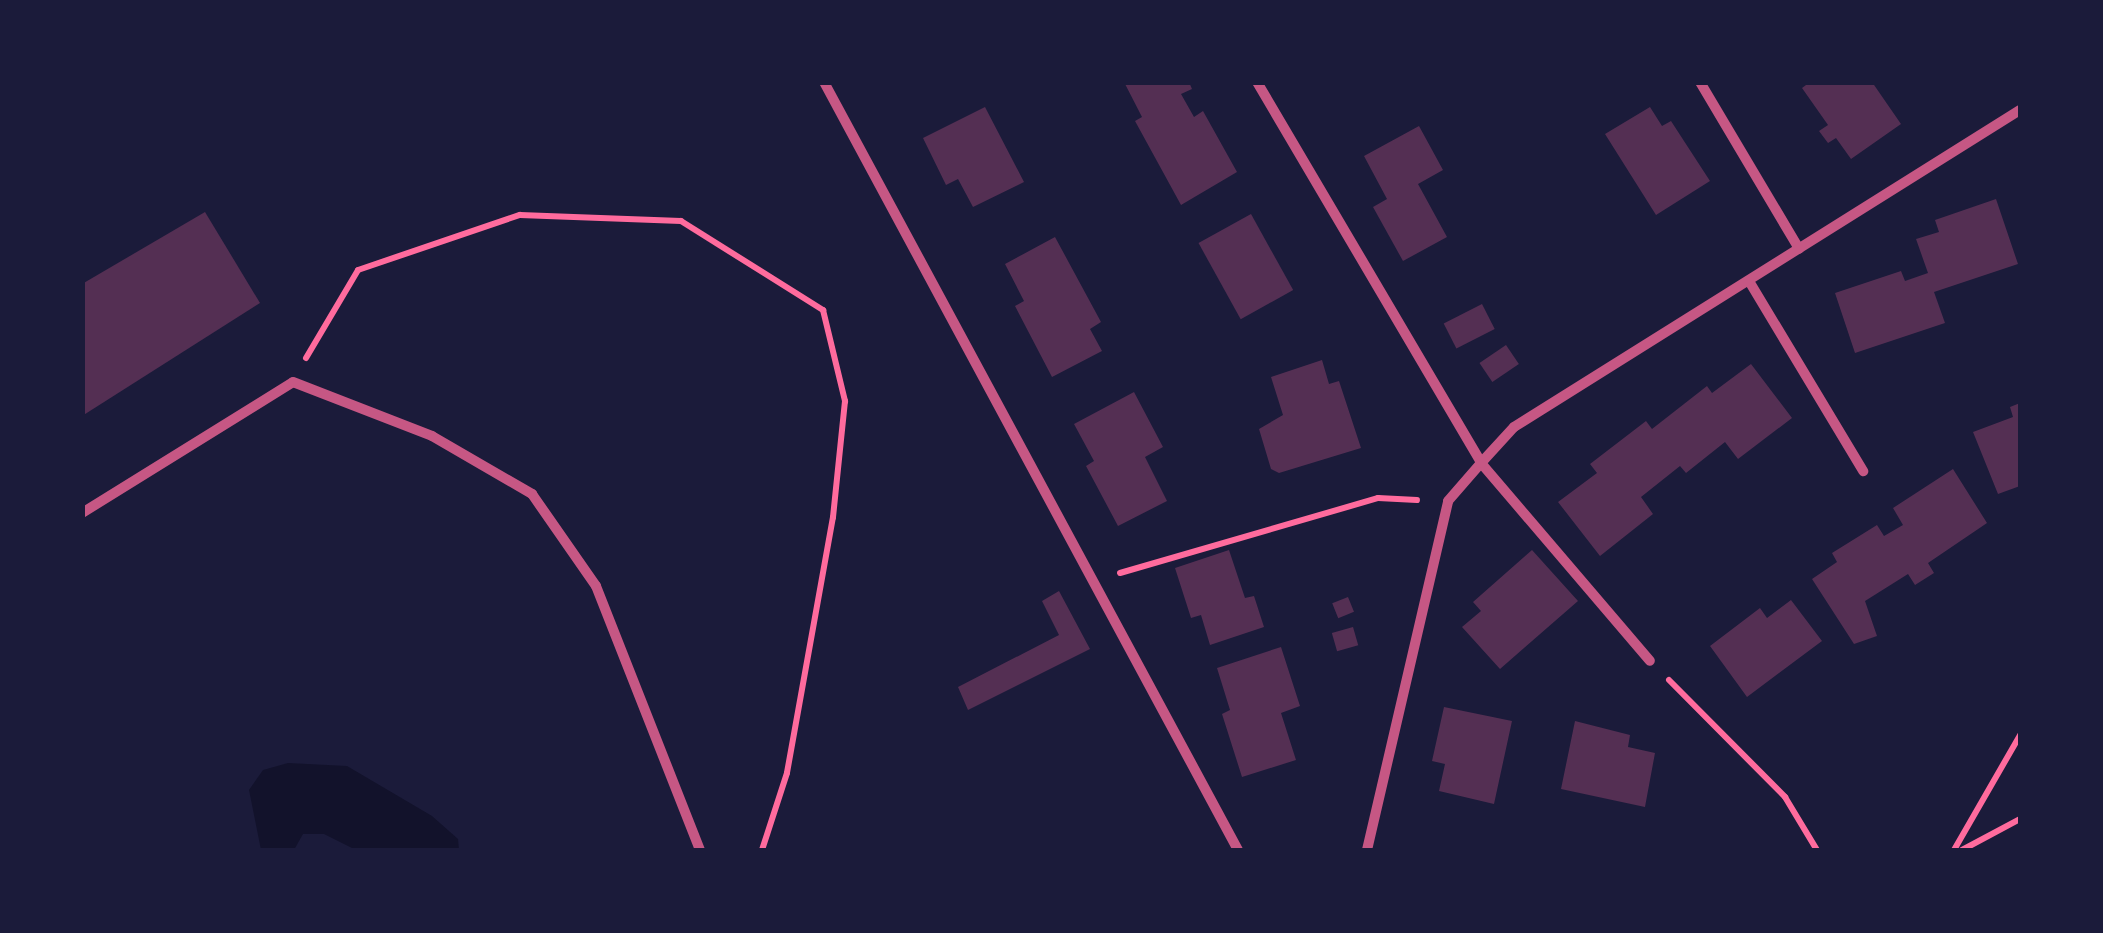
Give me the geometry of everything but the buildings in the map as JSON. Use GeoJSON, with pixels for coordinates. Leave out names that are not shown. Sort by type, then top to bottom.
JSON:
{"type":"FeatureCollection","features":[{"type":"Feature","properties":{"kind":"street"},"geometry":{"type":"LineString","coordinates":[[824,82],[1090,582],[1238,850]]}},
{"type":"Feature","properties":{"kind":"street"},"geometry":{"type":"LineString","coordinates":[[1257,82],[1481,464],[1650,661]]}},
{"type":"Feature","properties":{"kind":"street"},"geometry":{"type":"LineString","coordinates":[[1700,82],[1799,250]]}},
{"type":"Feature","properties":{"kind":"street"},"geometry":{"type":"LineString","coordinates":[[1366,850],[1448,501],[1514,428],[2020,110]]}},
{"type":"Feature","properties":{"kind":"street"},"geometry":{"type":"LineString","coordinates":[[1750,281],[1863,471]]}},
{"type":"Feature","properties":{"kind":"street"},"geometry":{"type":"LineString","coordinates":[[82,513],[293,382],[432,436],[532,494],[596,586],[700,850]]}},
{"type":"Feature","properties":{"kind":"path"},"geometry":{"type":"LineString","coordinates":[[293,382],[358,270],[520,215],[681,221],[824,310],[845,402],[834,517],[788,773],[762,850]]}},
{"type":"Feature","properties":{"kind":"path"},"geometry":{"type":"LineString","coordinates":[[1090,582],[1378,498],[1448,501]]}},
{"type":"Feature","properties":{"kind":"path"},"geometry":{"type":"LineString","coordinates":[[1650,661],[1786,797],[1817,850]]}},
{"type":"Feature","properties":{"kind":"path"},"geometry":{"type":"LineString","coordinates":[[1954,850],[2020,734]]}},
{"type":"Feature","properties":{"kind":"path"},"geometry":{"type":"LineString","coordinates":[[1962,850],[2020,819]]}},
{"type":"Feature","properties":{"kind":"shaded area"},"geometry":{"type":"Polygon","coordinates":[[[288,763],[347,766],[432,816],[458,839],[459,850],[356,850],[324,834],[303,834],[294,850],[261,850],[249,790],[263,770],[288,763]]]}}]}
